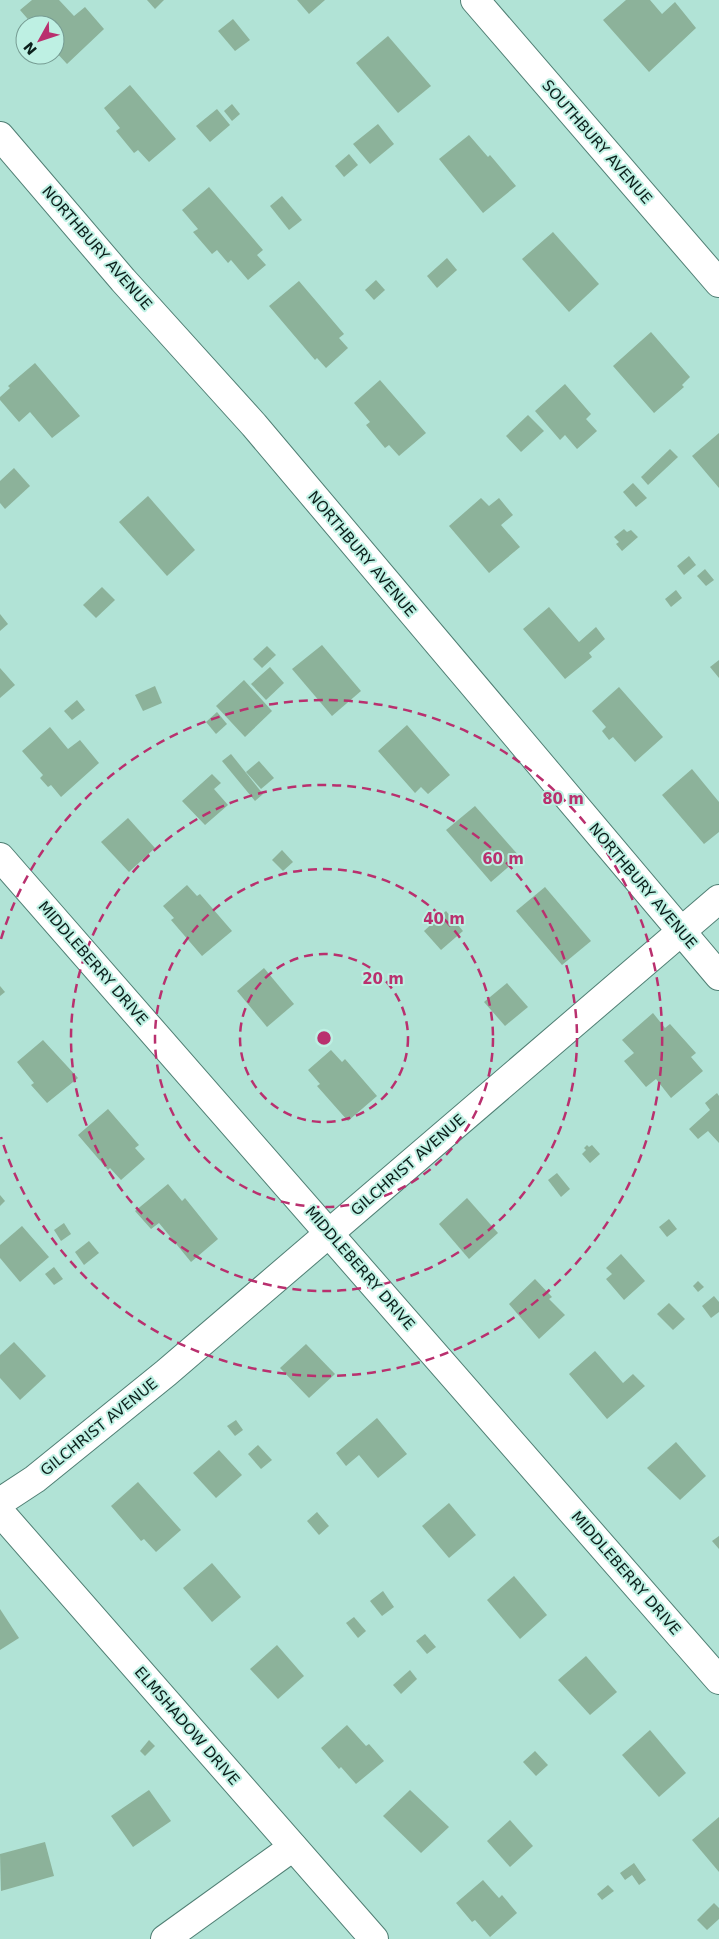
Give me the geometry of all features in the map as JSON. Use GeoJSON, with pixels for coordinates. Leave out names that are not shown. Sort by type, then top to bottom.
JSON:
{"type":"FeatureCollection","features":[{"type":"Feature","properties":{"kind":"street","name":"SOUTHBURY AVENUE"},"geometry":{"type":"LineString","coordinates":[[475,0],[719,282]]}},
{"type":"Feature","properties":{"kind":"street","name":"NORTHBURY AVENUE"},"geometry":{"type":"LineString","coordinates":[[0,136],[124,280],[254,424],[719,976]]}},
{"type":"Feature","properties":{"kind":"street","name":"MIDDLEBERRY DRIVE"},"geometry":{"type":"LineString","coordinates":[[0,857],[719,1680]]}},
{"type":"Feature","properties":{"kind":"street","name":"GILCHRIST AVENUE"},"geometry":{"type":"LineString","coordinates":[[0,1502],[35,1479],[158,1380],[719,899]]}},
{"type":"Feature","properties":{"kind":"street","name":"ELMSHADOW DRIVE"},"geometry":{"type":"LineString","coordinates":[[0,1512],[374,1939]]}},
{"type":"Feature","properties":{"kind":"street"},"geometry":{"type":"LineString","coordinates":[[165,1939],[292,1847]]}},
{"type":"Feature","properties":{"kind":"building"},"geometry":{"type":"Polygon","coordinates":[[[32,0],[59,0],[74,16],[85,7],[104,29],[67,64],[65,62],[65,15],[24,15],[20,10],[32,0]]]}},
{"type":"Feature","properties":{"kind":"building"},"geometry":{"type":"Polygon","coordinates":[[[147,0],[164,0],[155,9],[147,0]]]}},
{"type":"Feature","properties":{"kind":"building"},"geometry":{"type":"Polygon","coordinates":[[[297,0],[325,0],[309,14],[297,0]]]}},
{"type":"Feature","properties":{"kind":"building"},"geometry":{"type":"Polygon","coordinates":[[[626,0],[650,0],[662,14],[675,2],[696,28],[649,72],[603,20],[626,0]]]}},
{"type":"Feature","properties":{"kind":"building"},"geometry":{"type":"Polygon","coordinates":[[[233,19],[250,40],[235,51],[218,31],[233,19]]]}},
{"type":"Feature","properties":{"kind":"building"},"geometry":{"type":"Polygon","coordinates":[[[388,36],[431,86],[398,113],[356,63],[388,36]]]}},
{"type":"Feature","properties":{"kind":"building"},"geometry":{"type":"Polygon","coordinates":[[[130,85],[176,139],[149,162],[138,150],[134,153],[116,131],[120,128],[104,108],[130,85]]]}},
{"type":"Feature","properties":{"kind":"building"},"geometry":{"type":"Polygon","coordinates":[[[232,104],[240,114],[232,121],[224,111],[232,104]]]}},
{"type":"Feature","properties":{"kind":"building"},"geometry":{"type":"Polygon","coordinates":[[[217,109],[230,125],[210,142],[196,126],[217,109]]]}},
{"type":"Feature","properties":{"kind":"building"},"geometry":{"type":"Polygon","coordinates":[[[378,124],[394,144],[370,164],[353,144],[378,124]]]}},
{"type":"Feature","properties":{"kind":"building"},"geometry":{"type":"Polygon","coordinates":[[[469,135],[488,157],[490,155],[516,186],[483,213],[439,159],[469,135]]]}},
{"type":"Feature","properties":{"kind":"building"},"geometry":{"type":"Polygon","coordinates":[[[349,154],[358,165],[344,177],[335,166],[349,154]]]}},
{"type":"Feature","properties":{"kind":"building"},"geometry":{"type":"Polygon","coordinates":[[[209,187],[263,250],[257,255],[266,265],[248,280],[231,260],[228,263],[217,250],[212,254],[193,232],[198,229],[182,210],[209,187]]]}},
{"type":"Feature","properties":{"kind":"building"},"geometry":{"type":"Polygon","coordinates":[[[282,196],[302,220],[289,230],[270,206],[282,196]]]}},
{"type":"Feature","properties":{"kind":"building"},"geometry":{"type":"Polygon","coordinates":[[[553,232],[599,284],[569,312],[522,259],[553,232]]]}},
{"type":"Feature","properties":{"kind":"building"},"geometry":{"type":"Polygon","coordinates":[[[447,258],[457,270],[437,288],[427,276],[447,258]]]}},
{"type":"Feature","properties":{"kind":"building"},"geometry":{"type":"Polygon","coordinates":[[[376,280],[385,290],[374,300],[365,290],[376,280]]]}},
{"type":"Feature","properties":{"kind":"building"},"geometry":{"type":"Polygon","coordinates":[[[299,281],[344,334],[339,338],[348,348],[326,368],[317,358],[315,360],[269,306],[299,281]]]}},
{"type":"Feature","properties":{"kind":"building"},"geometry":{"type":"Polygon","coordinates":[[[651,332],[690,377],[682,385],[684,387],[654,413],[613,366],[651,332]]]}},
{"type":"Feature","properties":{"kind":"building"},"geometry":{"type":"Polygon","coordinates":[[[35,363],[80,416],[52,438],[30,412],[19,422],[0,400],[0,397],[10,388],[8,386],[35,363]]]}},
{"type":"Feature","properties":{"kind":"building"},"geometry":{"type":"Polygon","coordinates":[[[380,380],[426,433],[399,456],[389,445],[385,448],[366,425],[370,422],[354,403],[380,380]]]}},
{"type":"Feature","properties":{"kind":"building"},"geometry":{"type":"Polygon","coordinates":[[[565,384],[591,414],[586,419],[597,431],[577,449],[565,435],[560,440],[535,411],[565,384]]]}},
{"type":"Feature","properties":{"kind":"building"},"geometry":{"type":"Polygon","coordinates":[[[528,415],[544,431],[521,452],[506,436],[528,415]]]}},
{"type":"Feature","properties":{"kind":"building"},"geometry":{"type":"Polygon","coordinates":[[[719,433],[719,488],[692,456],[719,433]]]}},
{"type":"Feature","properties":{"kind":"building"},"geometry":{"type":"Polygon","coordinates":[[[670,449],[678,457],[648,485],[641,477],[670,449]]]}},
{"type":"Feature","properties":{"kind":"building"},"geometry":{"type":"Polygon","coordinates":[[[14,468],[30,486],[5,509],[0,503],[0,481],[14,468]]]}},
{"type":"Feature","properties":{"kind":"building"},"geometry":{"type":"Polygon","coordinates":[[[633,483],[647,498],[636,507],[623,492],[633,483]]]}},
{"type":"Feature","properties":{"kind":"building"},"geometry":{"type":"Polygon","coordinates":[[[148,496],[195,550],[167,576],[119,522],[148,496]]]}},
{"type":"Feature","properties":{"kind":"building"},"geometry":{"type":"Polygon","coordinates":[[[481,498],[489,506],[499,498],[513,515],[501,525],[520,547],[489,573],[449,526],[481,498]]]}},
{"type":"Feature","properties":{"kind":"building"},"geometry":{"type":"Polygon","coordinates":[[[624,529],[627,532],[631,530],[638,537],[622,551],[616,544],[619,542],[614,537],[624,529]]]}},
{"type":"Feature","properties":{"kind":"building"},"geometry":{"type":"Polygon","coordinates":[[[689,556],[696,565],[684,575],[677,566],[689,556]]]}},
{"type":"Feature","properties":{"kind":"building"},"geometry":{"type":"Polygon","coordinates":[[[705,569],[714,580],[706,586],[697,576],[705,569]]]}},
{"type":"Feature","properties":{"kind":"building"},"geometry":{"type":"Polygon","coordinates":[[[102,587],[115,600],[96,618],[83,605],[102,587]]]}},
{"type":"Feature","properties":{"kind":"building"},"geometry":{"type":"Polygon","coordinates":[[[676,590],[682,598],[671,607],[665,599],[676,590]]]}},
{"type":"Feature","properties":{"kind":"building"},"geometry":{"type":"Polygon","coordinates":[[[549,607],[579,642],[596,627],[605,639],[589,653],[592,657],[565,679],[523,629],[549,607]]]}},
{"type":"Feature","properties":{"kind":"building"},"geometry":{"type":"Polygon","coordinates":[[[0,614],[8,624],[0,631],[0,614]]]}},
{"type":"Feature","properties":{"kind":"building"},"geometry":{"type":"Polygon","coordinates":[[[322,645],[361,691],[332,716],[292,669],[322,645]]]}},
{"type":"Feature","properties":{"kind":"building"},"geometry":{"type":"Polygon","coordinates":[[[267,646],[276,655],[262,668],[253,659],[267,646]]]}},
{"type":"Feature","properties":{"kind":"building"},"geometry":{"type":"Polygon","coordinates":[[[719,660],[719,678],[710,667],[719,660]]]}},
{"type":"Feature","properties":{"kind":"building"},"geometry":{"type":"Polygon","coordinates":[[[270,667],[284,683],[266,700],[251,684],[270,667]]]}},
{"type":"Feature","properties":{"kind":"building"},"geometry":{"type":"Polygon","coordinates":[[[0,668],[15,685],[0,698],[0,668]]]}},
{"type":"Feature","properties":{"kind":"building"},"geometry":{"type":"Polygon","coordinates":[[[244,680],[272,711],[245,737],[216,706],[244,680]]]}},
{"type":"Feature","properties":{"kind":"building"},"geometry":{"type":"Polygon","coordinates":[[[155,686],[162,703],[143,711],[135,695],[155,686]]]}},
{"type":"Feature","properties":{"kind":"building"},"geometry":{"type":"Polygon","coordinates":[[[619,687],[663,737],[635,762],[613,737],[609,740],[602,731],[606,727],[592,711],[619,687]]]}},
{"type":"Feature","properties":{"kind":"building"},"geometry":{"type":"Polygon","coordinates":[[[77,700],[85,710],[72,720],[64,711],[77,700]]]}},
{"type":"Feature","properties":{"kind":"building"},"geometry":{"type":"Polygon","coordinates":[[[217,712],[227,724],[216,734],[206,722],[217,712]]]}},
{"type":"Feature","properties":{"kind":"building"},"geometry":{"type":"Polygon","coordinates":[[[407,725],[450,775],[428,794],[421,787],[415,793],[378,751],[407,725]]]}},
{"type":"Feature","properties":{"kind":"building"},"geometry":{"type":"Polygon","coordinates":[[[50,727],[68,749],[80,740],[99,763],[61,797],[51,785],[48,787],[40,778],[43,775],[22,751],[50,727]]]}},
{"type":"Feature","properties":{"kind":"building"},"geometry":{"type":"Polygon","coordinates":[[[231,754],[263,794],[255,801],[222,761],[231,754]]]}},
{"type":"Feature","properties":{"kind":"building"},"geometry":{"type":"Polygon","coordinates":[[[259,761],[274,778],[261,789],[246,772],[259,761]]]}},
{"type":"Feature","properties":{"kind":"building"},"geometry":{"type":"Polygon","coordinates":[[[692,769],[719,802],[719,832],[704,844],[662,795],[692,769]]]}},
{"type":"Feature","properties":{"kind":"building"},"geometry":{"type":"Polygon","coordinates":[[[212,774],[221,783],[214,789],[228,805],[205,825],[182,801],[212,774]]]}},
{"type":"Feature","properties":{"kind":"building"},"geometry":{"type":"Polygon","coordinates":[[[475,806],[520,857],[491,882],[446,830],[475,806]]]}},
{"type":"Feature","properties":{"kind":"building"},"geometry":{"type":"Polygon","coordinates":[[[128,818],[155,848],[129,872],[101,842],[128,818]]]}},
{"type":"Feature","properties":{"kind":"building"},"geometry":{"type":"Polygon","coordinates":[[[282,850],[293,862],[283,871],[272,860],[282,850]]]}},
{"type":"Feature","properties":{"kind":"building"},"geometry":{"type":"Polygon","coordinates":[[[187,885],[197,896],[200,894],[232,931],[202,956],[171,920],[174,918],[163,906],[187,885]]]}},
{"type":"Feature","properties":{"kind":"building"},"geometry":{"type":"Polygon","coordinates":[[[545,887],[591,941],[562,965],[516,911],[545,887]]]}},
{"type":"Feature","properties":{"kind":"building"},"geometry":{"type":"Polygon","coordinates":[[[446,911],[463,931],[441,950],[424,931],[446,911]]]}},
{"type":"Feature","properties":{"kind":"building"},"geometry":{"type":"Polygon","coordinates":[[[264,968],[294,1004],[267,1027],[237,991],[264,968]]]}},
{"type":"Feature","properties":{"kind":"building"},"geometry":{"type":"Polygon","coordinates":[[[507,983],[528,1007],[505,1026],[484,1002],[507,983]]]}},
{"type":"Feature","properties":{"kind":"building"},"geometry":{"type":"Polygon","coordinates":[[[0,986],[5,992],[0,996],[0,986]]]}},
{"type":"Feature","properties":{"kind":"building"},"geometry":{"type":"Polygon","coordinates":[[[653,1013],[665,1028],[670,1024],[696,1053],[691,1057],[703,1071],[671,1098],[656,1079],[646,1087],[624,1061],[634,1053],[622,1040],[653,1013]]]}},
{"type":"Feature","properties":{"kind":"building"},"geometry":{"type":"Polygon","coordinates":[[[43,1040],[78,1078],[47,1103],[31,1085],[34,1083],[17,1062],[43,1040]]]}},
{"type":"Feature","properties":{"kind":"building"},"geometry":{"type":"Polygon","coordinates":[[[331,1050],[342,1062],[345,1059],[377,1096],[348,1121],[317,1086],[320,1084],[308,1070],[331,1050]]]}},
{"type":"Feature","properties":{"kind":"building"},"geometry":{"type":"Polygon","coordinates":[[[717,1093],[719,1096],[719,1143],[708,1131],[698,1139],[689,1129],[710,1110],[705,1103],[717,1093]]]}},
{"type":"Feature","properties":{"kind":"building"},"geometry":{"type":"Polygon","coordinates":[[[108,1109],[139,1145],[135,1148],[145,1159],[121,1180],[110,1168],[108,1170],[78,1135],[108,1109]]]}},
{"type":"Feature","properties":{"kind":"building"},"geometry":{"type":"Polygon","coordinates":[[[587,1145],[589,1147],[592,1145],[600,1154],[590,1163],[582,1154],[586,1150],[584,1148],[587,1145]]]}},
{"type":"Feature","properties":{"kind":"building"},"geometry":{"type":"Polygon","coordinates":[[[557,1173],[570,1189],[561,1197],[548,1180],[557,1173]]]}},
{"type":"Feature","properties":{"kind":"building"},"geometry":{"type":"Polygon","coordinates":[[[168,1184],[182,1201],[185,1198],[218,1239],[191,1262],[159,1223],[151,1229],[135,1211],[168,1184]]]}},
{"type":"Feature","properties":{"kind":"building"},"geometry":{"type":"Polygon","coordinates":[[[0,1195],[5,1201],[0,1206],[0,1195]]]}},
{"type":"Feature","properties":{"kind":"building"},"geometry":{"type":"Polygon","coordinates":[[[467,1198],[498,1233],[469,1259],[439,1224],[467,1198]]]}},
{"type":"Feature","properties":{"kind":"building"},"geometry":{"type":"Polygon","coordinates":[[[669,1219],[677,1229],[667,1237],[659,1227],[669,1219]]]}},
{"type":"Feature","properties":{"kind":"building"},"geometry":{"type":"Polygon","coordinates":[[[64,1223],[71,1234],[61,1241],[54,1230],[64,1223]]]}},
{"type":"Feature","properties":{"kind":"building"},"geometry":{"type":"Polygon","coordinates":[[[22,1226],[49,1257],[20,1282],[0,1258],[0,1245],[22,1226]]]}},
{"type":"Feature","properties":{"kind":"building"},"geometry":{"type":"Polygon","coordinates":[[[89,1241],[99,1253],[84,1265],[75,1252],[89,1241]]]}},
{"type":"Feature","properties":{"kind":"building"},"geometry":{"type":"Polygon","coordinates":[[[621,1254],[645,1281],[624,1300],[606,1279],[612,1274],[606,1268],[621,1254]]]}},
{"type":"Feature","properties":{"kind":"building"},"geometry":{"type":"Polygon","coordinates":[[[54,1267],[63,1279],[54,1285],[45,1274],[54,1267]]]}},
{"type":"Feature","properties":{"kind":"building"},"geometry":{"type":"Polygon","coordinates":[[[535,1279],[552,1297],[549,1299],[565,1315],[539,1339],[509,1304],[535,1279]]]}},
{"type":"Feature","properties":{"kind":"building"},"geometry":{"type":"Polygon","coordinates":[[[698,1281],[704,1287],[698,1292],[693,1286],[698,1281]]]}},
{"type":"Feature","properties":{"kind":"building"},"geometry":{"type":"Polygon","coordinates":[[[714,1296],[719,1302],[719,1312],[711,1318],[702,1306],[714,1296]]]}},
{"type":"Feature","properties":{"kind":"building"},"geometry":{"type":"Polygon","coordinates":[[[669,1303],[685,1319],[673,1330],[657,1314],[669,1303]]]}},
{"type":"Feature","properties":{"kind":"building"},"geometry":{"type":"Polygon","coordinates":[[[14,1342],[46,1376],[20,1400],[0,1378],[0,1355],[14,1342]]]}},
{"type":"Feature","properties":{"kind":"building"},"geometry":{"type":"Polygon","coordinates":[[[306,1344],[335,1374],[309,1398],[280,1368],[306,1344]]]}},
{"type":"Feature","properties":{"kind":"building"},"geometry":{"type":"Polygon","coordinates":[[[595,1351],[623,1383],[633,1374],[645,1386],[607,1419],[569,1374],[595,1351]]]}},
{"type":"Feature","properties":{"kind":"building"},"geometry":{"type":"Polygon","coordinates":[[[377,1418],[407,1454],[378,1478],[359,1455],[346,1466],[336,1453],[377,1418]]]}},
{"type":"Feature","properties":{"kind":"building"},"geometry":{"type":"Polygon","coordinates":[[[236,1420],[243,1430],[235,1436],[227,1426],[236,1420]]]}},
{"type":"Feature","properties":{"kind":"building"},"geometry":{"type":"Polygon","coordinates":[[[676,1442],[706,1476],[680,1500],[647,1468],[676,1442]]]}},
{"type":"Feature","properties":{"kind":"building"},"geometry":{"type":"Polygon","coordinates":[[[258,1445],[272,1460],[261,1469],[248,1454],[258,1445]]]}},
{"type":"Feature","properties":{"kind":"building"},"geometry":{"type":"Polygon","coordinates":[[[219,1450],[242,1475],[216,1498],[193,1473],[219,1450]]]}},
{"type":"Feature","properties":{"kind":"building"},"geometry":{"type":"Polygon","coordinates":[[[138,1482],[181,1530],[156,1552],[144,1539],[141,1541],[111,1506],[138,1482]]]}},
{"type":"Feature","properties":{"kind":"building"},"geometry":{"type":"Polygon","coordinates":[[[449,1503],[476,1535],[449,1558],[422,1526],[449,1503]]]}},
{"type":"Feature","properties":{"kind":"building"},"geometry":{"type":"Polygon","coordinates":[[[317,1512],[329,1526],[319,1535],[307,1521],[317,1512]]]}},
{"type":"Feature","properties":{"kind":"building"},"geometry":{"type":"Polygon","coordinates":[[[719,1536],[719,1549],[712,1541],[719,1536]]]}},
{"type":"Feature","properties":{"kind":"building"},"geometry":{"type":"Polygon","coordinates":[[[212,1563],[241,1597],[212,1622],[183,1588],[212,1563]]]}},
{"type":"Feature","properties":{"kind":"building"},"geometry":{"type":"Polygon","coordinates":[[[514,1576],[547,1615],[520,1639],[487,1600],[514,1576]]]}},
{"type":"Feature","properties":{"kind":"building"},"geometry":{"type":"Polygon","coordinates":[[[383,1591],[394,1607],[382,1616],[370,1601],[383,1591]]]}},
{"type":"Feature","properties":{"kind":"building"},"geometry":{"type":"Polygon","coordinates":[[[0,1609],[19,1638],[0,1650],[0,1609]]]}},
{"type":"Feature","properties":{"kind":"building"},"geometry":{"type":"Polygon","coordinates":[[[354,1617],[366,1631],[358,1638],[346,1623],[354,1617]]]}},
{"type":"Feature","properties":{"kind":"building"},"geometry":{"type":"Polygon","coordinates":[[[425,1634],[436,1647],[427,1654],[416,1641],[425,1634]]]}},
{"type":"Feature","properties":{"kind":"building"},"geometry":{"type":"Polygon","coordinates":[[[277,1645],[304,1676],[278,1699],[250,1669],[277,1645]]]}},
{"type":"Feature","properties":{"kind":"building"},"geometry":{"type":"Polygon","coordinates":[[[586,1656],[617,1692],[590,1715],[558,1680],[586,1656]]]}},
{"type":"Feature","properties":{"kind":"building"},"geometry":{"type":"Polygon","coordinates":[[[410,1670],[417,1679],[401,1694],[393,1685],[410,1670]]]}},
{"type":"Feature","properties":{"kind":"building"},"geometry":{"type":"Polygon","coordinates":[[[347,1725],[366,1746],[369,1744],[384,1761],[356,1784],[341,1767],[339,1769],[321,1748],[347,1725]]]}},
{"type":"Feature","properties":{"kind":"building"},"geometry":{"type":"Polygon","coordinates":[[[650,1730],[686,1773],[659,1797],[622,1755],[650,1730]]]}},
{"type":"Feature","properties":{"kind":"building"},"geometry":{"type":"Polygon","coordinates":[[[149,1740],[155,1746],[145,1756],[140,1751],[149,1740]]]}},
{"type":"Feature","properties":{"kind":"building"},"geometry":{"type":"Polygon","coordinates":[[[535,1751],[548,1765],[536,1776],[523,1762],[535,1751]]]}},
{"type":"Feature","properties":{"kind":"building"},"geometry":{"type":"Polygon","coordinates":[[[149,1790],[171,1821],[133,1847],[111,1816],[149,1790]]]}},
{"type":"Feature","properties":{"kind":"building"},"geometry":{"type":"Polygon","coordinates":[[[410,1790],[449,1827],[421,1853],[383,1816],[410,1790]]]}},
{"type":"Feature","properties":{"kind":"building"},"geometry":{"type":"Polygon","coordinates":[[[719,1817],[719,1872],[692,1840],[719,1817]]]}},
{"type":"Feature","properties":{"kind":"building"},"geometry":{"type":"Polygon","coordinates":[[[510,1820],[533,1846],[510,1867],[487,1841],[510,1820]]]}},
{"type":"Feature","properties":{"kind":"building"},"geometry":{"type":"Polygon","coordinates":[[[45,1842],[54,1876],[1,1891],[0,1854],[45,1842]]]}},
{"type":"Feature","properties":{"kind":"building"},"geometry":{"type":"Polygon","coordinates":[[[634,1863],[646,1880],[639,1885],[632,1875],[625,1880],[620,1873],[634,1863]]]}},
{"type":"Feature","properties":{"kind":"building"},"geometry":{"type":"Polygon","coordinates":[[[483,1880],[499,1898],[502,1895],[517,1913],[490,1937],[475,1920],[472,1922],[456,1903],[483,1880]]]}},
{"type":"Feature","properties":{"kind":"building"},"geometry":{"type":"Polygon","coordinates":[[[608,1885],[614,1891],[602,1900],[597,1894],[608,1885]]]}},
{"type":"Feature","properties":{"kind":"building"},"geometry":{"type":"Polygon","coordinates":[[[714,1903],[719,1908],[719,1919],[707,1930],[697,1920],[714,1903]]]}}]}
